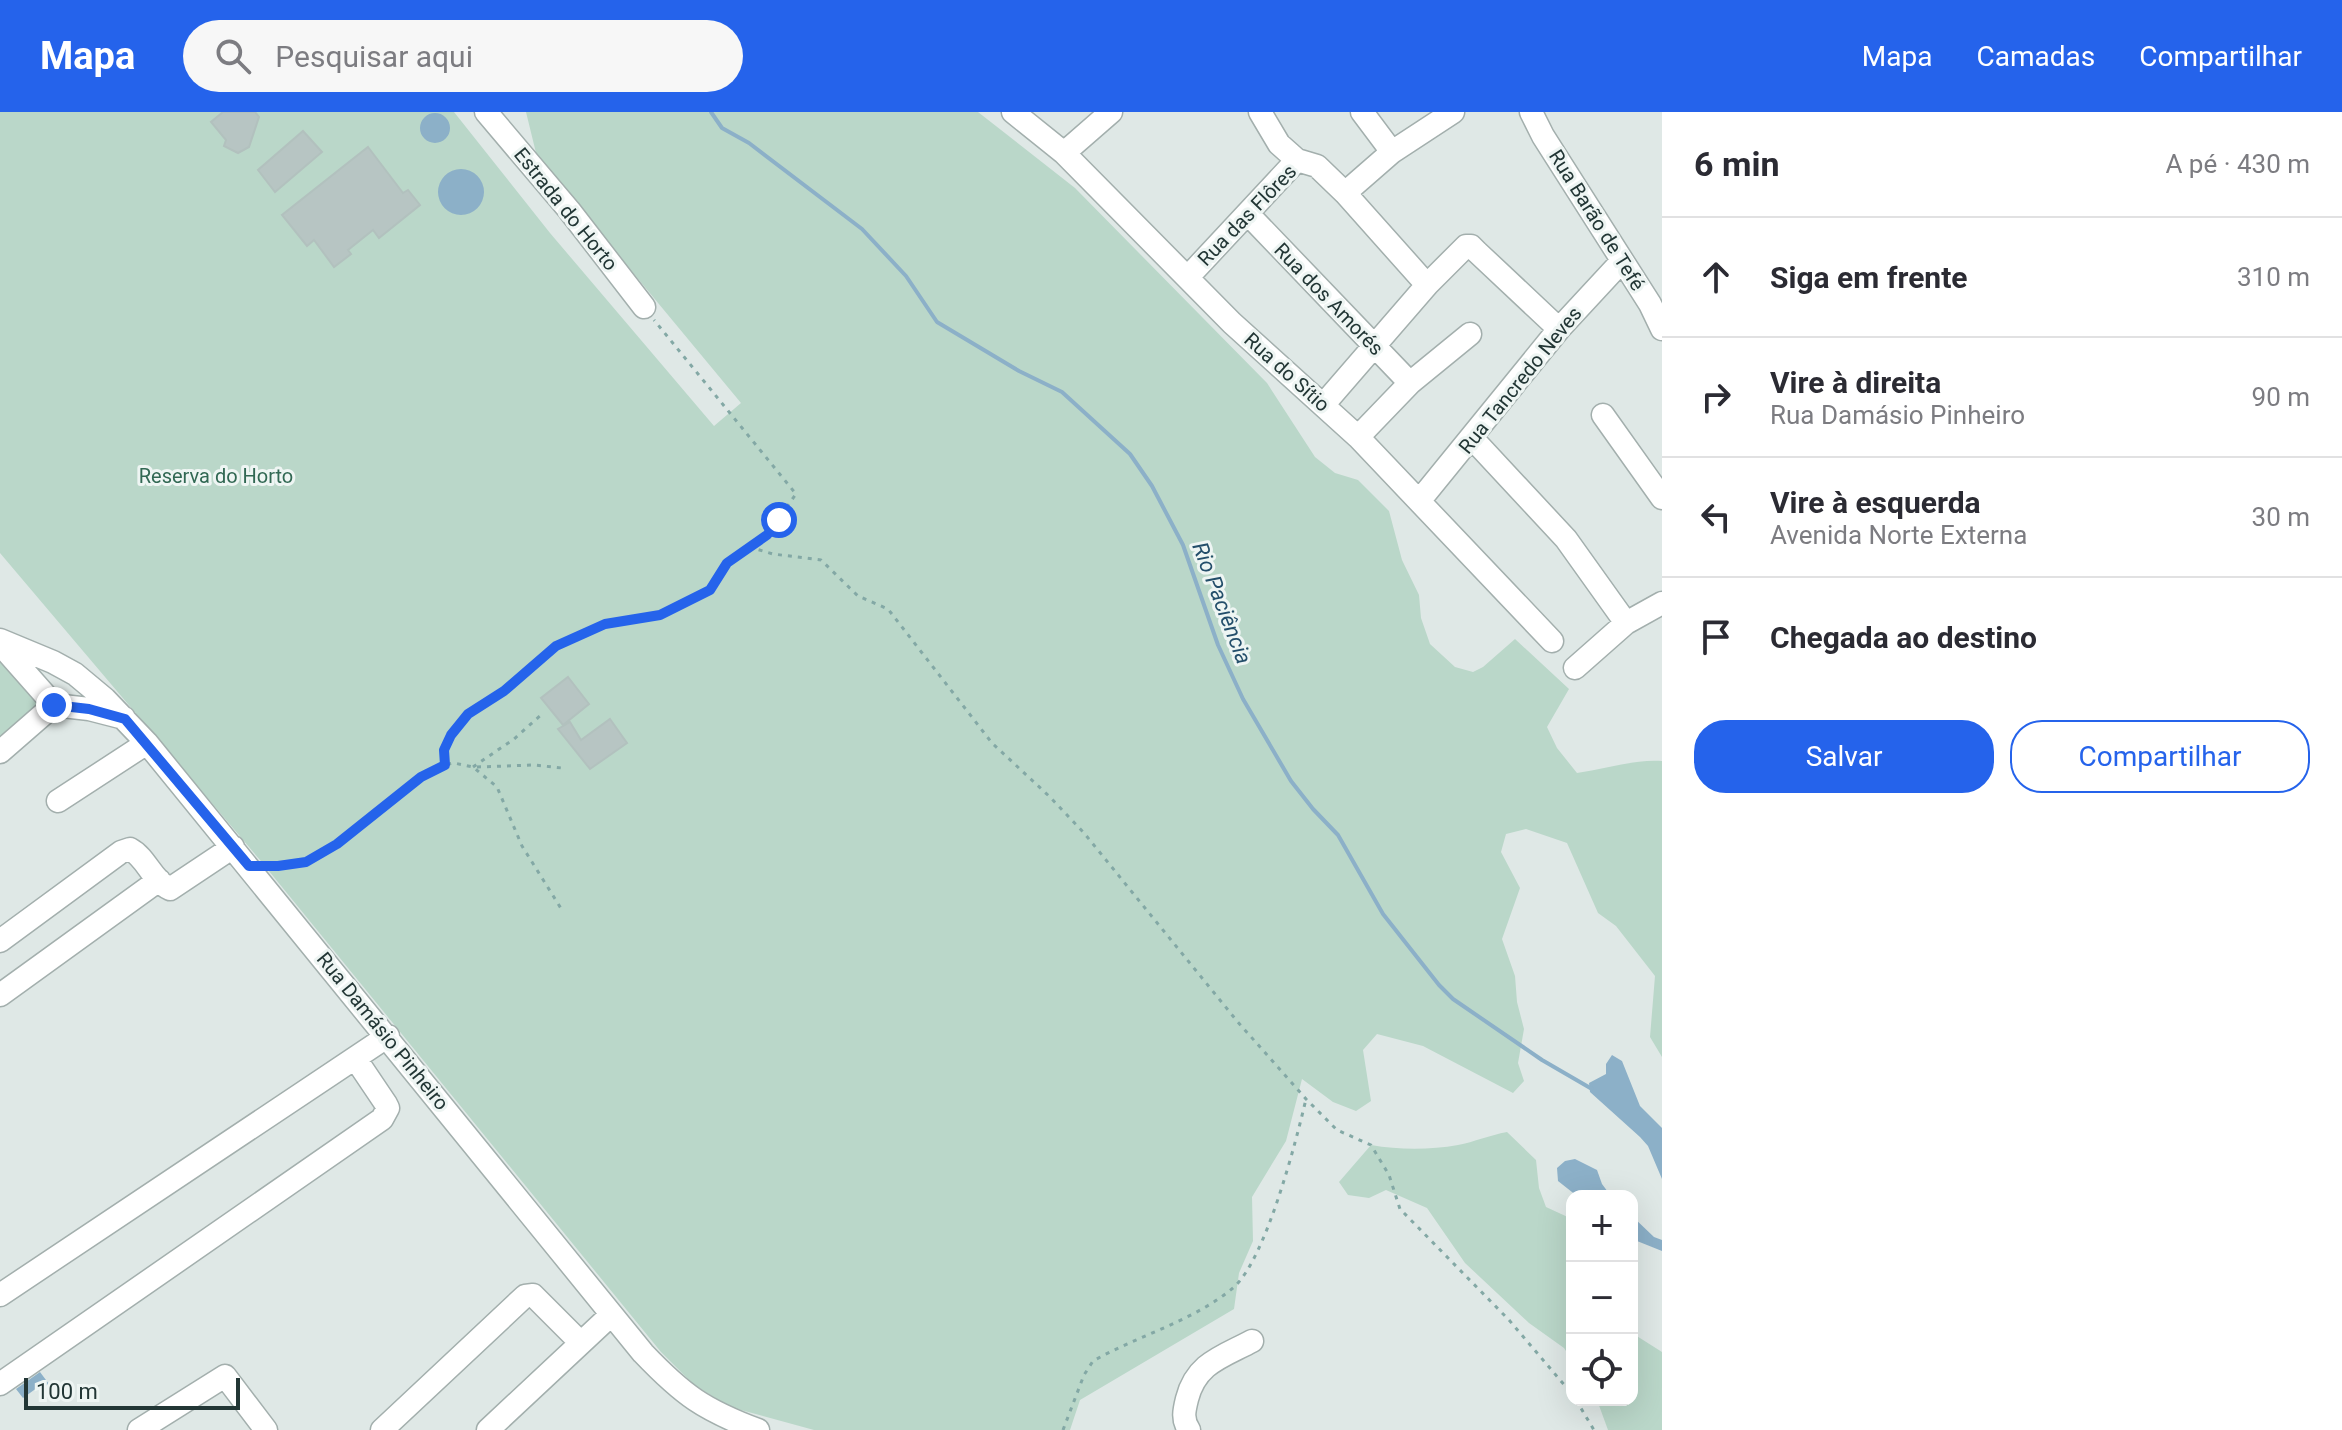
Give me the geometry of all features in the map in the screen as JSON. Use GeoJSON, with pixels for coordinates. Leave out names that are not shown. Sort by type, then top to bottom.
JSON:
{"type":"FeatureCollection","features":[{"type":"Feature","properties":{"kind":"street","name":"Estrada do Horto"},"geometry":{"type":"LineString","coordinates":[[486,112],[569,210],[644,307]]}},
{"type":"Feature","properties":{"kind":"street","name":"Rua do Sítio"},"geometry":{"type":"LineString","coordinates":[[1013,112],[1064,153],[1232,323],[1358,437],[1552,641]]}},
{"type":"Feature","properties":{"kind":"street"},"geometry":{"type":"LineString","coordinates":[[1064,153],[1111,112]]}},
{"type":"Feature","properties":{"kind":"street"},"geometry":{"type":"LineString","coordinates":[[1260,112],[1279,144],[1297,160]]}},
{"type":"Feature","properties":{"kind":"street"},"geometry":{"type":"LineString","coordinates":[[1362,112],[1392,152]]}},
{"type":"Feature","properties":{"kind":"street"},"geometry":{"type":"LineString","coordinates":[[1345,193],[1392,152],[1453,112]]}},
{"type":"Feature","properties":{"kind":"street","name":"Rua Barão de Tefé"},"geometry":{"type":"LineString","coordinates":[[1531,112],[1622,261],[1656,302],[1662,329]]}},
{"type":"Feature","properties":{"kind":"street","name":"Rua das Flôres"},"geometry":{"type":"LineString","coordinates":[[1188,277],[1297,160],[1317,166],[1427,285]]}},
{"type":"Feature","properties":{"kind":"street","name":"Rua dos Amorés"},"geometry":{"type":"LineString","coordinates":[[1248,214],[1410,383]]}},
{"type":"Feature","properties":{"kind":"street"},"geometry":{"type":"LineString","coordinates":[[1324,404],[1373,345],[1466,246],[1471,246],[1559,329]]}},
{"type":"Feature","properties":{"kind":"street","name":"Rua Tancredo Neves"},"geometry":{"type":"LineString","coordinates":[[1420,500],[1559,329],[1622,261]]}},
{"type":"Feature","properties":{"kind":"street"},"geometry":{"type":"LineString","coordinates":[[1358,437],[1410,383],[1470,334]]}},
{"type":"Feature","properties":{"kind":"street"},"geometry":{"type":"LineString","coordinates":[[1603,415],[1661,496]]}},
{"type":"Feature","properties":{"kind":"street"},"geometry":{"type":"LineString","coordinates":[[1472,438],[1566,539],[1626,623]]}},
{"type":"Feature","properties":{"kind":"street"},"geometry":{"type":"LineString","coordinates":[[1575,668],[1626,623],[1662,604]]}},
{"type":"Feature","properties":{"kind":"street"},"geometry":{"type":"LineString","coordinates":[[0,642],[54,705],[89,709],[125,719]]}},
{"type":"Feature","properties":{"kind":"street","name":"Rua Damásio Pinheiro"},"geometry":{"type":"LineString","coordinates":[[0,642],[53,662],[75,674],[125,719],[388,1036],[611,1315],[672,1383],[716,1414],[758,1430]]}},
{"type":"Feature","properties":{"kind":"street"},"geometry":{"type":"LineString","coordinates":[[0,752],[54,705]]}},
{"type":"Feature","properties":{"kind":"street"},"geometry":{"type":"LineString","coordinates":[[58,801],[147,743]]}},
{"type":"Feature","properties":{"kind":"street"},"geometry":{"type":"LineString","coordinates":[[0,941],[121,852],[130,849],[138,853],[170,889],[233,847]]}},
{"type":"Feature","properties":{"kind":"street"},"geometry":{"type":"LineString","coordinates":[[0,995],[159,880]]}},
{"type":"Feature","properties":{"kind":"street"},"geometry":{"type":"LineString","coordinates":[[0,1295],[388,1036]]}},
{"type":"Feature","properties":{"kind":"street"},"geometry":{"type":"LineString","coordinates":[[0,1384],[382,1119],[388,1108],[355,1058]]}},
{"type":"Feature","properties":{"kind":"street"},"geometry":{"type":"LineString","coordinates":[[382,1430],[525,1296],[533,1295],[581,1343]]}},
{"type":"Feature","properties":{"kind":"street"},"geometry":{"type":"LineString","coordinates":[[488,1430],[611,1315]]}},
{"type":"Feature","properties":{"kind":"street"},"geometry":{"type":"LineString","coordinates":[[1189,1430],[1183,1414],[1193,1378],[1204,1367],[1252,1341]]}},
{"type":"Feature","properties":{"kind":"street"},"geometry":{"type":"LineString","coordinates":[[139,1430],[225,1376],[266,1430]]}},
{"type":"Feature","properties":{"kind":"path"},"geometry":{"type":"LineString","coordinates":[[445,765],[444,750],[468,714],[504,691],[556,646],[605,624],[660,615],[710,590],[727,563],[767,535],[796,494],[644,307]]}},
{"type":"Feature","properties":{"kind":"path"},"geometry":{"type":"LineString","coordinates":[[749,547],[821,560],[858,596],[888,609],[992,743],[1084,833],[1237,1021],[1306,1099],[1337,1130],[1371,1145],[1389,1175],[1400,1209],[1509,1320],[1566,1387]]}},
{"type":"Feature","properties":{"kind":"path"},"geometry":{"type":"LineString","coordinates":[[473,767],[514,739],[542,714]]}},
{"type":"Feature","properties":{"kind":"path"},"geometry":{"type":"LineString","coordinates":[[249,866],[306,862],[337,844],[421,777],[445,765],[562,768]]}},
{"type":"Feature","properties":{"kind":"path"},"geometry":{"type":"LineString","coordinates":[[473,767],[497,787],[522,846],[562,910]]}},
{"type":"Feature","properties":{"kind":"path"},"geometry":{"type":"LineString","coordinates":[[1063,1430],[1084,1375],[1093,1361],[1210,1303],[1236,1285],[1258,1249],[1295,1143],[1306,1099]]}},
{"type":"Feature","properties":{"kind":"path"},"geometry":{"type":"LineString","coordinates":[[1580,1406],[1594,1430]]}},
{"type":"Feature","properties":{"kind":"green space","name":"Reserva do Horto"},"geometry":{"type":"Polygon","coordinates":[[[0,112],[454,112],[550,233],[714,426],[741,403],[537,157],[526,112],[978,112],[1075,188],[1267,383],[1315,457],[1335,473],[1358,480],[1389,511],[1402,560],[1419,595],[1421,618],[1430,644],[1455,667],[1473,672],[1515,639],[1569,689],[1547,727],[1557,748],[1577,773],[1630,763],[1662,761],[1662,1057],[1650,1037],[1655,976],[1616,926],[1598,913],[1567,843],[1526,829],[1506,834],[1501,852],[1520,888],[1502,939],[1515,976],[1524,1029],[1518,1063],[1524,1081],[1513,1093],[1423,1046],[1377,1034],[1363,1050],[1371,1101],[1356,1111],[1333,1102],[1302,1079],[1286,1141],[1252,1197],[1253,1241],[1239,1273],[1234,1309],[1080,1400],[1070,1430],[814,1430],[730,1407],[693,1384],[661,1352],[260,860],[0,553],[0,112]]]}},
{"type":"Feature","properties":{"kind":"green space"},"geometry":{"type":"Polygon","coordinates":[[[0,655],[37,702],[33,711],[0,738],[0,655]]]}},
{"type":"Feature","properties":{"kind":"green space"},"geometry":{"type":"Polygon","coordinates":[[[1507,1132],[1536,1160],[1539,1188],[1546,1207],[1566,1216],[1566,1351],[1529,1323],[1465,1263],[1427,1208],[1386,1190],[1369,1198],[1348,1195],[1339,1182],[1371,1145],[1403,1149],[1464,1144],[1507,1132]]]}},
{"type":"Feature","properties":{"kind":"green space"},"geometry":{"type":"Polygon","coordinates":[[[1638,1337],[1662,1352],[1662,1430],[1608,1430],[1599,1406],[1638,1406],[1638,1337]]]}},
{"type":"Feature","properties":{"kind":"water"},"geometry":{"type":"Polygon","coordinates":[[[435,113],[446,117],[450,128],[446,139],[435,143],[424,139],[420,128],[424,117],[435,113]]]}},
{"type":"Feature","properties":{"kind":"water"},"geometry":{"type":"Polygon","coordinates":[[[461,169],[477,176],[484,192],[477,208],[461,215],[445,208],[438,192],[445,176],[461,169]]]}},
{"type":"Feature","properties":{"kind":"water"},"geometry":{"type":"Polygon","coordinates":[[[1612,1055],[1622,1061],[1640,1106],[1662,1128],[1662,1179],[1648,1146],[1590,1092],[1589,1083],[1606,1074],[1606,1064],[1612,1055]]]}},
{"type":"Feature","properties":{"kind":"water"},"geometry":{"type":"Polygon","coordinates":[[[1575,1159],[1597,1170],[1606,1190],[1569,1190],[1558,1181],[1557,1168],[1565,1161],[1575,1159]]]}},
{"type":"Feature","properties":{"kind":"water"},"geometry":{"type":"Polygon","coordinates":[[[1638,1222],[1654,1237],[1662,1240],[1662,1251],[1638,1241],[1638,1222]]]}},
{"type":"Feature","properties":{"kind":"water"},"geometry":{"type":"Polygon","coordinates":[[[40,1372],[49,1384],[41,1385],[23,1398],[16,1389],[40,1372]]]}},
{"type":"Feature","properties":{"kind":"building"},"geometry":{"type":"Polygon","coordinates":[[[223,112],[255,112],[259,117],[249,147],[238,153],[224,146],[226,140],[211,122],[223,112]]]}},
{"type":"Feature","properties":{"kind":"building"},"geometry":{"type":"Polygon","coordinates":[[[303,131],[322,152],[275,192],[258,170],[303,131]]]}},
{"type":"Feature","properties":{"kind":"building"},"geometry":{"type":"Polygon","coordinates":[[[368,147],[403,193],[408,190],[420,205],[379,238],[373,230],[348,250],[351,254],[334,267],[314,240],[307,246],[282,215],[368,147]]]}},
{"type":"Feature","properties":{"kind":"building"},"geometry":{"type":"Polygon","coordinates":[[[568,677],[589,704],[563,725],[541,698],[568,677]]]}},
{"type":"Feature","properties":{"kind":"building"},"geometry":{"type":"Polygon","coordinates":[[[610,719],[627,743],[590,769],[558,729],[570,722],[581,740],[610,719]]]}},
{"type":"Feature","properties":{"kind":"waterway","name":"Rio Paciência"},"geometry":{"type":"LineString","coordinates":[[711,112],[722,128],[749,143],[862,229],[906,276],[937,322],[1019,371],[1062,392],[1130,454],[1152,486],[1183,545],[1218,645],[1243,699],[1291,781],[1338,835],[1383,914],[1453,999],[1542,1060],[1592,1089]]}},
{"type":"Feature","properties":{"kind":"route"},"geometry":{"type":"LineString","coordinates":[[54,705],[89,709],[125,719],[249,866],[306,862],[337,844],[421,777],[445,765],[444,750],[451,735],[468,714],[504,691],[556,646],[605,624],[660,615],[710,590],[727,563],[767,535],[779,520]]}}]}
